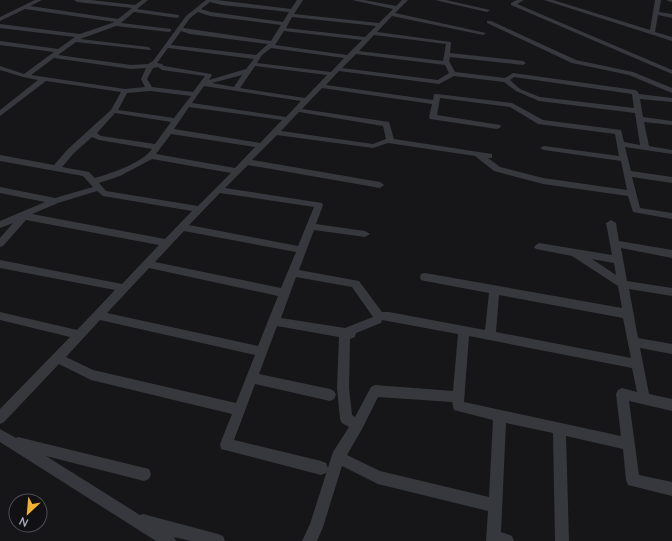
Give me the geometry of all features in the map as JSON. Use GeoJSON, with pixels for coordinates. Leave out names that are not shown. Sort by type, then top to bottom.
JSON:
{"type":"FeatureCollection","features":[{"type":"Feature","properties":{"kind":"street"},"geometry":{"type":"LineString","coordinates":[[0,18],[3,15],[38,0]]}},
{"type":"Feature","properties":{"kind":"street"},"geometry":{"type":"LineString","coordinates":[[77,0],[177,16]]}},
{"type":"Feature","properties":{"kind":"street"},"geometry":{"type":"LineString","coordinates":[[26,76],[78,38],[117,22],[145,0]]}},
{"type":"Feature","properties":{"kind":"street"},"geometry":{"type":"LineString","coordinates":[[150,89],[144,79],[150,66],[155,62],[188,17],[210,0],[222,3],[380,25]]}},
{"type":"Feature","properties":{"kind":"street"},"geometry":{"type":"LineString","coordinates":[[236,89],[257,57],[271,45],[300,0]]}},
{"type":"Feature","properties":{"kind":"street"},"geometry":{"type":"LineString","coordinates":[[355,0],[394,11],[484,32],[508,31]]}},
{"type":"Feature","properties":{"kind":"street"},"geometry":{"type":"LineString","coordinates":[[0,418],[182,227],[405,0]]}},
{"type":"Feature","properties":{"kind":"street"},"geometry":{"type":"LineString","coordinates":[[438,0],[487,10]]}},
{"type":"Feature","properties":{"kind":"street"},"geometry":{"type":"LineString","coordinates":[[521,0],[513,4],[672,72]]}},
{"type":"Feature","properties":{"kind":"street"},"geometry":{"type":"LineString","coordinates":[[548,0],[672,40]]}},
{"type":"Feature","properties":{"kind":"street"},"geometry":{"type":"LineString","coordinates":[[652,33],[658,0]]}},
{"type":"Feature","properties":{"kind":"street"},"geometry":{"type":"LineString","coordinates":[[24,7],[169,30]]}},
{"type":"Feature","properties":{"kind":"street"},"geometry":{"type":"LineString","coordinates":[[198,10],[210,14],[284,26],[369,36],[449,43],[447,63],[453,74]]}},
{"type":"Feature","properties":{"kind":"street"},"geometry":{"type":"LineString","coordinates":[[656,13],[672,16]]}},
{"type":"Feature","properties":{"kind":"street"},"geometry":{"type":"LineString","coordinates":[[489,22],[574,62],[632,73],[672,91]]}},
{"type":"Feature","properties":{"kind":"street"},"geometry":{"type":"LineString","coordinates":[[0,26],[148,49]]}},
{"type":"Feature","properties":{"kind":"street"},"geometry":{"type":"LineString","coordinates":[[179,29],[271,45],[447,63]]}},
{"type":"Feature","properties":{"kind":"street"},"geometry":{"type":"LineString","coordinates":[[0,43],[61,51]]}},
{"type":"Feature","properties":{"kind":"street"},"geometry":{"type":"LineString","coordinates":[[167,46],[257,57]]}},
{"type":"Feature","properties":{"kind":"street"},"geometry":{"type":"LineString","coordinates":[[447,55],[522,63]]}},
{"type":"Feature","properties":{"kind":"street"},"geometry":{"type":"LineString","coordinates":[[0,225],[96,185],[151,156],[209,75],[162,68],[160,65],[131,67],[54,56]]}},
{"type":"Feature","properties":{"kind":"street"},"geometry":{"type":"LineString","coordinates":[[507,62],[514,75]]}},
{"type":"Feature","properties":{"kind":"street"},"geometry":{"type":"LineString","coordinates":[[253,64],[439,82],[453,74],[506,80],[518,90],[539,99],[639,115],[672,123]]}},
{"type":"Feature","properties":{"kind":"street"},"geometry":{"type":"LineString","coordinates":[[0,68],[26,76],[125,91],[150,89],[195,94]]}},
{"type":"Feature","properties":{"kind":"street"},"geometry":{"type":"LineString","coordinates":[[203,84],[248,71]]}},
{"type":"Feature","properties":{"kind":"street"},"geometry":{"type":"LineString","coordinates":[[506,80],[514,75],[635,92],[645,148]]}},
{"type":"Feature","properties":{"kind":"street"},"geometry":{"type":"LineString","coordinates":[[0,114],[44,79]]}},
{"type":"Feature","properties":{"kind":"street"},"geometry":{"type":"LineString","coordinates":[[439,82],[433,117],[497,127]]}},
{"type":"Feature","properties":{"kind":"street"},"geometry":{"type":"LineString","coordinates":[[203,84],[307,100]]}},
{"type":"Feature","properties":{"kind":"street"},"geometry":{"type":"LineString","coordinates":[[320,86],[436,99],[512,105],[541,122],[618,132],[636,210],[672,216]]}},
{"type":"Feature","properties":{"kind":"street"},"geometry":{"type":"LineString","coordinates":[[56,168],[71,151],[92,133],[110,113],[114,111],[125,91]]}},
{"type":"Feature","properties":{"kind":"street"},"geometry":{"type":"LineString","coordinates":[[636,96],[672,100]]}},
{"type":"Feature","properties":{"kind":"street"},"geometry":{"type":"LineString","coordinates":[[188,105],[288,119]]}},
{"type":"Feature","properties":{"kind":"street"},"geometry":{"type":"LineString","coordinates":[[297,110],[386,124],[390,142]]}},
{"type":"Feature","properties":{"kind":"street"},"geometry":{"type":"LineString","coordinates":[[114,111],[176,120]]}},
{"type":"Feature","properties":{"kind":"street"},"geometry":{"type":"LineString","coordinates":[[169,131],[262,146]]}},
{"type":"Feature","properties":{"kind":"street"},"geometry":{"type":"LineString","coordinates":[[275,132],[373,146],[390,142],[489,156]]}},
{"type":"Feature","properties":{"kind":"street"},"geometry":{"type":"LineString","coordinates":[[92,133],[99,138],[158,147]]}},
{"type":"Feature","properties":{"kind":"street"},"geometry":{"type":"LineString","coordinates":[[621,144],[672,152]]}},
{"type":"Feature","properties":{"kind":"street"},"geometry":{"type":"LineString","coordinates":[[544,148],[624,159]]}},
{"type":"Feature","properties":{"kind":"street"},"geometry":{"type":"LineString","coordinates":[[476,154],[497,169],[543,181],[632,194]]}},
{"type":"Feature","properties":{"kind":"street"},"geometry":{"type":"LineString","coordinates":[[151,156],[237,171]]}},
{"type":"Feature","properties":{"kind":"street"},"geometry":{"type":"LineString","coordinates":[[0,158],[86,174],[103,193],[200,209]]}},
{"type":"Feature","properties":{"kind":"street"},"geometry":{"type":"LineString","coordinates":[[246,162],[380,185]]}},
{"type":"Feature","properties":{"kind":"street"},"geometry":{"type":"LineString","coordinates":[[627,173],[672,180]]}},
{"type":"Feature","properties":{"kind":"street"},"geometry":{"type":"LineString","coordinates":[[0,190],[55,201]]}},
{"type":"Feature","properties":{"kind":"street"},"geometry":{"type":"LineString","coordinates":[[219,190],[319,205],[226,444],[322,468]]}},
{"type":"Feature","properties":{"kind":"street"},"geometry":{"type":"LineString","coordinates":[[1,241],[24,216]]}},
{"type":"Feature","properties":{"kind":"street"},"geometry":{"type":"LineString","coordinates":[[24,216],[167,243]]}},
{"type":"Feature","properties":{"kind":"street"},"geometry":{"type":"LineString","coordinates":[[611,223],[644,399]]}},
{"type":"Feature","properties":{"kind":"street"},"geometry":{"type":"LineString","coordinates":[[311,226],[365,234]]}},
{"type":"Feature","properties":{"kind":"street"},"geometry":{"type":"LineString","coordinates":[[182,227],[302,250]]}},
{"type":"Feature","properties":{"kind":"street"},"geometry":{"type":"LineString","coordinates":[[615,244],[672,254]]}},
{"type":"Feature","properties":{"kind":"street"},"geometry":{"type":"LineString","coordinates":[[539,247],[618,260]]}},
{"type":"Feature","properties":{"kind":"street"},"geometry":{"type":"LineString","coordinates":[[575,253],[622,284],[672,292]]}},
{"type":"Feature","properties":{"kind":"street"},"geometry":{"type":"LineString","coordinates":[[0,264],[124,288]]}},
{"type":"Feature","properties":{"kind":"street"},"geometry":{"type":"LineString","coordinates":[[148,264],[285,293]]}},
{"type":"Feature","properties":{"kind":"street"},"geometry":{"type":"LineString","coordinates":[[293,273],[355,284],[379,316],[637,364]]}},
{"type":"Feature","properties":{"kind":"street"},"geometry":{"type":"LineString","coordinates":[[425,277],[628,314]]}},
{"type":"Feature","properties":{"kind":"street"},"geometry":{"type":"LineString","coordinates":[[490,336],[494,290]]}},
{"type":"Feature","properties":{"kind":"street"},"geometry":{"type":"LineString","coordinates":[[98,315],[262,352]]}},
{"type":"Feature","properties":{"kind":"street"},"geometry":{"type":"LineString","coordinates":[[0,316],[79,335]]}},
{"type":"Feature","properties":{"kind":"street"},"geometry":{"type":"LineString","coordinates":[[274,321],[350,334],[377,320],[379,316]]}},
{"type":"Feature","properties":{"kind":"street"},"geometry":{"type":"LineString","coordinates":[[464,331],[458,406],[628,444]]}},
{"type":"Feature","properties":{"kind":"street"},"geometry":{"type":"LineString","coordinates":[[350,334],[343,388],[346,419],[358,425]]}},
{"type":"Feature","properties":{"kind":"street"},"geometry":{"type":"LineString","coordinates":[[633,342],[672,349]]}},
{"type":"Feature","properties":{"kind":"street"},"geometry":{"type":"LineString","coordinates":[[57,358],[91,375],[240,410]]}},
{"type":"Feature","properties":{"kind":"street"},"geometry":{"type":"LineString","coordinates":[[252,378],[330,396]]}},
{"type":"Feature","properties":{"kind":"street"},"geometry":{"type":"LineString","coordinates":[[309,541],[316,526],[338,457],[358,425],[375,391],[458,397]]}},
{"type":"Feature","properties":{"kind":"street"},"geometry":{"type":"LineString","coordinates":[[672,405],[622,394],[633,480],[672,489]]}},
{"type":"Feature","properties":{"kind":"street"},"geometry":{"type":"LineString","coordinates":[[498,540],[495,506],[500,415]]}},
{"type":"Feature","properties":{"kind":"street"},"geometry":{"type":"LineString","coordinates":[[559,428],[562,541]]}},
{"type":"Feature","properties":{"kind":"street"},"geometry":{"type":"LineString","coordinates":[[5,438],[144,474]]}},
{"type":"Feature","properties":{"kind":"street"},"geometry":{"type":"LineString","coordinates":[[5,438],[169,541]]}},
{"type":"Feature","properties":{"kind":"street"},"geometry":{"type":"LineString","coordinates":[[338,457],[378,477],[495,506]]}},
{"type":"Feature","properties":{"kind":"street"},"geometry":{"type":"LineString","coordinates":[[132,518],[218,541]]}}]}
